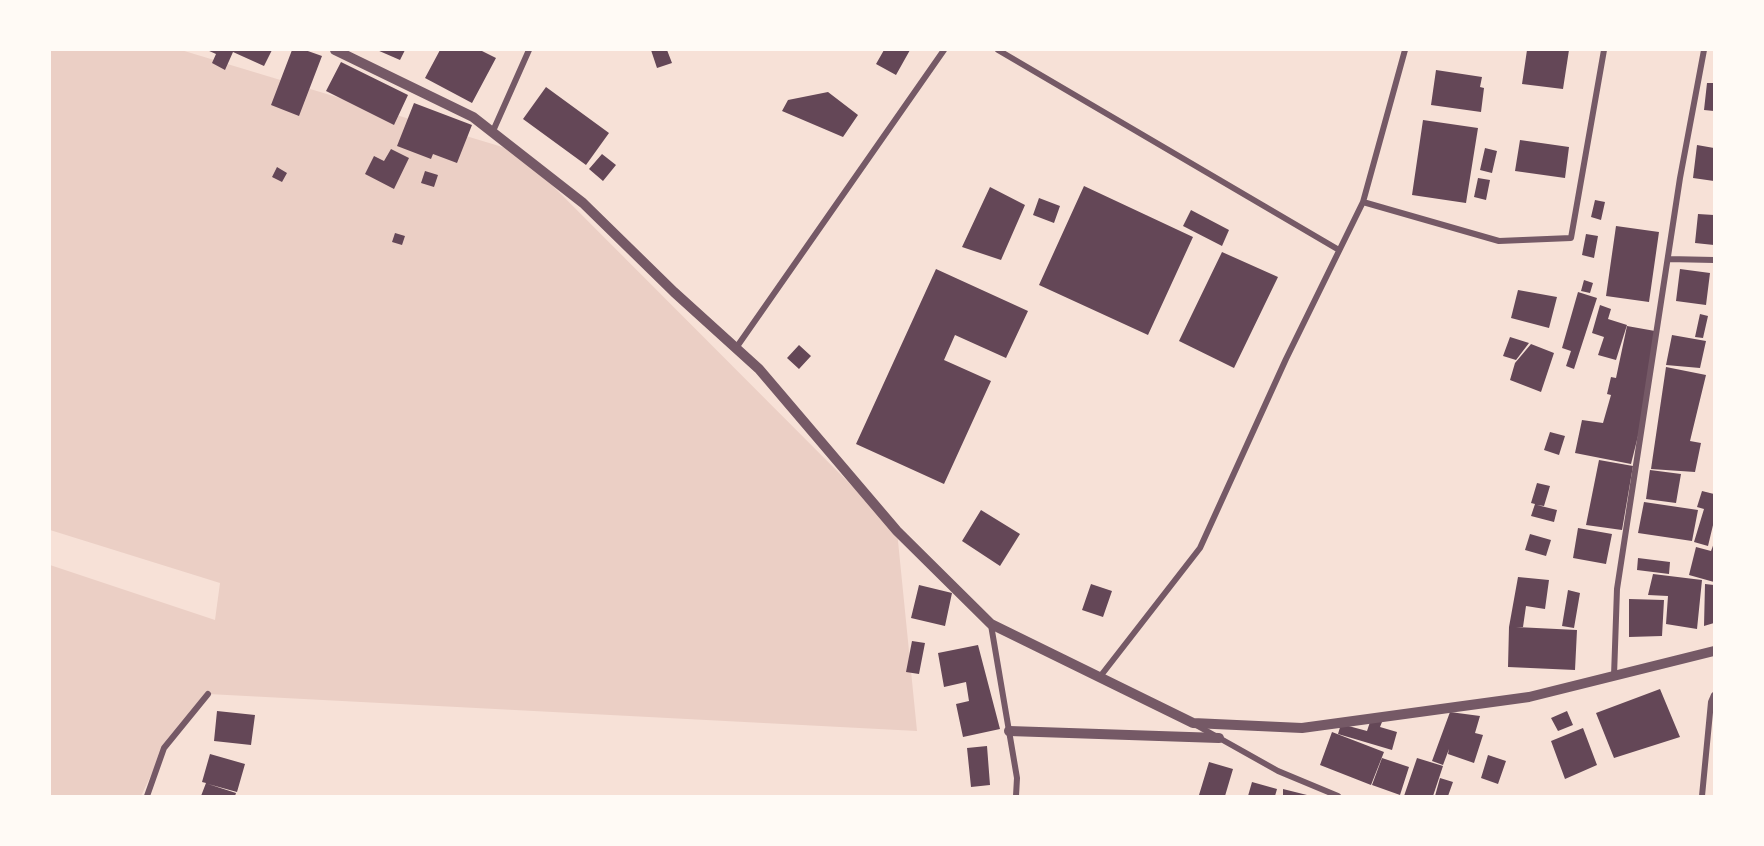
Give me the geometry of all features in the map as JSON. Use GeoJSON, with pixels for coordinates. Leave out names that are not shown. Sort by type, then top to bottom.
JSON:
{"type":"FeatureCollection","features":[{"type":"Feature","properties":{"kind":"street"},"geometry":{"type":"LineString","coordinates":[[335,50],[472,117],[583,203],[759,369],[897,531],[991,624],[1193,723],[1278,771],[1338,796]]}},
{"type":"Feature","properties":{"kind":"street"},"geometry":{"type":"LineString","coordinates":[[493,131],[529,50]]}},
{"type":"Feature","properties":{"kind":"street"},"geometry":{"type":"LineString","coordinates":[[736,348],[944,50]]}},
{"type":"Feature","properties":{"kind":"street"},"geometry":{"type":"LineString","coordinates":[[998,50],[1339,250]]}},
{"type":"Feature","properties":{"kind":"street"},"geometry":{"type":"LineString","coordinates":[[1100,678],[1200,548],[1286,358],[1363,202],[1405,50]]}},
{"type":"Feature","properties":{"kind":"street"},"geometry":{"type":"LineString","coordinates":[[1363,202],[1499,241],[1571,238],[1604,50]]}},
{"type":"Feature","properties":{"kind":"street"},"geometry":{"type":"LineString","coordinates":[[1614,676],[1617,589],[1668,259],[1704,50]]}},
{"type":"Feature","properties":{"kind":"street"},"geometry":{"type":"LineString","coordinates":[[1668,259],[1714,260]]}},
{"type":"Feature","properties":{"kind":"street"},"geometry":{"type":"LineString","coordinates":[[991,624],[1017,778],[1016,796]]}},
{"type":"Feature","properties":{"kind":"street"},"geometry":{"type":"LineString","coordinates":[[1193,723],[1302,728],[1529,697],[1714,651]]}},
{"type":"Feature","properties":{"kind":"street"},"geometry":{"type":"LineString","coordinates":[[147,796],[164,748],[208,694]]}},
{"type":"Feature","properties":{"kind":"street"},"geometry":{"type":"LineString","coordinates":[[1702,796],[1711,702],[1714,695]]}},
{"type":"Feature","properties":{"kind":"street"},"geometry":{"type":"LineString","coordinates":[[1009,731],[1219,738]]}},
{"type":"Feature","properties":{"kind":"shaded area"},"geometry":{"type":"Polygon","coordinates":[[[50,50],[181,50],[519,152],[897,531],[917,731],[208,694],[164,748],[141,796],[50,796],[50,565],[215,620],[220,583],[50,530],[50,50]]]}},
{"type":"Feature","properties":{"kind":"building"},"geometry":{"type":"Polygon","coordinates":[[[207,50],[272,50],[264,66],[233,52],[225,70],[212,63],[216,54],[207,50]]]}},
{"type":"Feature","properties":{"kind":"building"},"geometry":{"type":"Polygon","coordinates":[[[292,50],[305,50],[322,56],[299,116],[271,105],[292,50]]]}},
{"type":"Feature","properties":{"kind":"building"},"geometry":{"type":"Polygon","coordinates":[[[377,50],[405,50],[400,60],[377,50]]]}},
{"type":"Feature","properties":{"kind":"building"},"geometry":{"type":"Polygon","coordinates":[[[440,50],[480,50],[496,58],[472,103],[425,78],[440,50]]]}},
{"type":"Feature","properties":{"kind":"building"},"geometry":{"type":"Polygon","coordinates":[[[651,50],[667,50],[672,63],[657,68],[651,50]]]}},
{"type":"Feature","properties":{"kind":"building"},"geometry":{"type":"Polygon","coordinates":[[[884,50],[910,50],[896,75],[876,64],[884,50]]]}},
{"type":"Feature","properties":{"kind":"building"},"geometry":{"type":"Polygon","coordinates":[[[1527,50],[1569,50],[1563,89],[1522,84],[1527,50]]]}},
{"type":"Feature","properties":{"kind":"building"},"geometry":{"type":"Polygon","coordinates":[[[341,62],[408,95],[394,125],[326,91],[341,62]]]}},
{"type":"Feature","properties":{"kind":"building"},"geometry":{"type":"Polygon","coordinates":[[[1436,70],[1482,77],[1480,87],[1484,88],[1481,112],[1431,105],[1436,70]]]}},
{"type":"Feature","properties":{"kind":"building"},"geometry":{"type":"Polygon","coordinates":[[[1707,83],[1714,83],[1714,111],[1704,110],[1707,83]]]}},
{"type":"Feature","properties":{"kind":"building"},"geometry":{"type":"Polygon","coordinates":[[[546,87],[609,133],[586,165],[523,119],[546,87]]]}},
{"type":"Feature","properties":{"kind":"building"},"geometry":{"type":"Polygon","coordinates":[[[828,92],[858,115],[843,137],[782,111],[788,100],[828,92]]]}},
{"type":"Feature","properties":{"kind":"building"},"geometry":{"type":"Polygon","coordinates":[[[414,103],[472,125],[457,163],[433,154],[431,159],[397,146],[414,103]]]}},
{"type":"Feature","properties":{"kind":"building"},"geometry":{"type":"Polygon","coordinates":[[[1423,120],[1478,128],[1466,203],[1412,195],[1423,120]]]}},
{"type":"Feature","properties":{"kind":"building"},"geometry":{"type":"Polygon","coordinates":[[[1520,140],[1569,147],[1565,178],[1515,171],[1520,140]]]}},
{"type":"Feature","properties":{"kind":"building"},"geometry":{"type":"Polygon","coordinates":[[[1697,145],[1714,148],[1714,181],[1693,178],[1697,145]]]}},
{"type":"Feature","properties":{"kind":"building"},"geometry":{"type":"Polygon","coordinates":[[[1485,148],[1497,151],[1492,173],[1480,170],[1485,148]]]}},
{"type":"Feature","properties":{"kind":"building"},"geometry":{"type":"Polygon","coordinates":[[[391,149],[409,158],[394,189],[365,174],[374,156],[384,161],[391,149]]]}},
{"type":"Feature","properties":{"kind":"building"},"geometry":{"type":"Polygon","coordinates":[[[602,154],[616,165],[603,181],[589,169],[602,154]]]}},
{"type":"Feature","properties":{"kind":"building"},"geometry":{"type":"Polygon","coordinates":[[[277,167],[287,173],[282,182],[272,177],[277,167]]]}},
{"type":"Feature","properties":{"kind":"building"},"geometry":{"type":"Polygon","coordinates":[[[425,171],[438,175],[434,187],[421,183],[425,171]]]}},
{"type":"Feature","properties":{"kind":"building"},"geometry":{"type":"Polygon","coordinates":[[[1478,178],[1490,180],[1486,200],[1474,197],[1478,178]]]}},
{"type":"Feature","properties":{"kind":"building"},"geometry":{"type":"Polygon","coordinates":[[[1084,186],[1193,237],[1148,335],[1039,285],[1084,186]]]}},
{"type":"Feature","properties":{"kind":"building"},"geometry":{"type":"Polygon","coordinates":[[[990,187],[1025,205],[1001,260],[962,247],[990,187]]]}},
{"type":"Feature","properties":{"kind":"building"},"geometry":{"type":"Polygon","coordinates":[[[1039,198],[1060,206],[1054,223],[1033,215],[1039,198]]]}},
{"type":"Feature","properties":{"kind":"building"},"geometry":{"type":"Polygon","coordinates":[[[1595,200],[1605,202],[1601,220],[1591,217],[1595,200]]]}},
{"type":"Feature","properties":{"kind":"building"},"geometry":{"type":"Polygon","coordinates":[[[1191,210],[1229,230],[1222,246],[1183,226],[1191,210]]]}},
{"type":"Feature","properties":{"kind":"building"},"geometry":{"type":"Polygon","coordinates":[[[1698,214],[1714,215],[1714,245],[1695,243],[1698,214]]]}},
{"type":"Feature","properties":{"kind":"building"},"geometry":{"type":"Polygon","coordinates":[[[1616,226],[1659,232],[1649,302],[1606,296],[1616,226]]]}},
{"type":"Feature","properties":{"kind":"building"},"geometry":{"type":"Polygon","coordinates":[[[395,233],[405,236],[402,245],[392,242],[395,233]]]}},
{"type":"Feature","properties":{"kind":"building"},"geometry":{"type":"Polygon","coordinates":[[[1586,234],[1598,236],[1594,258],[1582,255],[1586,234]]]}},
{"type":"Feature","properties":{"kind":"building"},"geometry":{"type":"Polygon","coordinates":[[[1222,252],[1278,277],[1234,368],[1179,341],[1222,252]]]}},
{"type":"Feature","properties":{"kind":"building"},"geometry":{"type":"Polygon","coordinates":[[[936,269],[1028,311],[1006,358],[955,335],[944,360],[991,381],[944,484],[856,444],[936,269]]]}},
{"type":"Feature","properties":{"kind":"building"},"geometry":{"type":"Polygon","coordinates":[[[1680,269],[1710,273],[1706,305],[1676,301],[1680,269]]]}},
{"type":"Feature","properties":{"kind":"building"},"geometry":{"type":"Polygon","coordinates":[[[1584,280],[1593,283],[1590,293],[1581,291],[1584,280]]]}},
{"type":"Feature","properties":{"kind":"building"},"geometry":{"type":"Polygon","coordinates":[[[1518,290],[1557,297],[1549,328],[1511,318],[1518,290]]]}},
{"type":"Feature","properties":{"kind":"building"},"geometry":{"type":"Polygon","coordinates":[[[1578,292],[1597,298],[1574,369],[1566,366],[1571,351],[1562,348],[1578,292]]]}},
{"type":"Feature","properties":{"kind":"building"},"geometry":{"type":"Polygon","coordinates":[[[1600,305],[1611,309],[1608,319],[1627,325],[1616,360],[1598,355],[1604,337],[1592,333],[1600,305]]]}},
{"type":"Feature","properties":{"kind":"building"},"geometry":{"type":"Polygon","coordinates":[[[1700,314],[1708,316],[1703,338],[1695,337],[1700,314]]]}},
{"type":"Feature","properties":{"kind":"building"},"geometry":{"type":"Polygon","coordinates":[[[1627,326],[1655,331],[1640,428],[1631,464],[1575,453],[1582,420],[1603,423],[1611,395],[1607,394],[1611,377],[1616,378],[1627,326]]]}},
{"type":"Feature","properties":{"kind":"building"},"geometry":{"type":"Polygon","coordinates":[[[1672,335],[1706,341],[1700,368],[1666,365],[1672,335]]]}},
{"type":"Feature","properties":{"kind":"building"},"geometry":{"type":"Polygon","coordinates":[[[1510,337],[1529,343],[1516,360],[1503,356],[1510,337]]]}},
{"type":"Feature","properties":{"kind":"building"},"geometry":{"type":"Polygon","coordinates":[[[1531,344],[1554,353],[1541,392],[1510,380],[1515,363],[1531,344]]]}},
{"type":"Feature","properties":{"kind":"building"},"geometry":{"type":"Polygon","coordinates":[[[799,345],[811,356],[799,369],[787,358],[799,345]]]}},
{"type":"Feature","properties":{"kind":"building"},"geometry":{"type":"Polygon","coordinates":[[[1666,367],[1706,375],[1690,441],[1701,443],[1695,472],[1651,469],[1666,367]]]}},
{"type":"Feature","properties":{"kind":"building"},"geometry":{"type":"Polygon","coordinates":[[[1550,432],[1565,436],[1559,455],[1544,450],[1550,432]]]}},
{"type":"Feature","properties":{"kind":"building"},"geometry":{"type":"Polygon","coordinates":[[[1599,460],[1633,466],[1622,530],[1586,525],[1599,460]]]}},
{"type":"Feature","properties":{"kind":"building"},"geometry":{"type":"Polygon","coordinates":[[[1650,470],[1681,474],[1676,503],[1646,499],[1650,470]]]}},
{"type":"Feature","properties":{"kind":"building"},"geometry":{"type":"Polygon","coordinates":[[[1537,483],[1550,486],[1544,506],[1537,505],[1557,510],[1554,522],[1531,516],[1535,504],[1531,503],[1537,483]]]}},
{"type":"Feature","properties":{"kind":"building"},"geometry":{"type":"Polygon","coordinates":[[[1702,491],[1714,494],[1714,521],[1708,546],[1694,542],[1704,509],[1697,507],[1702,491]]]}},
{"type":"Feature","properties":{"kind":"building"},"geometry":{"type":"Polygon","coordinates":[[[1644,502],[1698,510],[1692,541],[1638,533],[1644,502]]]}},
{"type":"Feature","properties":{"kind":"building"},"geometry":{"type":"Polygon","coordinates":[[[981,510],[1020,534],[1000,566],[962,541],[981,510]]]}},
{"type":"Feature","properties":{"kind":"building"},"geometry":{"type":"Polygon","coordinates":[[[1578,528],[1612,534],[1606,564],[1573,558],[1578,528]]]}},
{"type":"Feature","properties":{"kind":"building"},"geometry":{"type":"Polygon","coordinates":[[[1530,534],[1551,540],[1546,556],[1525,550],[1530,534]]]}},
{"type":"Feature","properties":{"kind":"building"},"geometry":{"type":"Polygon","coordinates":[[[1714,543],[1714,582],[1689,575],[1696,547],[1711,551],[1714,543]]]}},
{"type":"Feature","properties":{"kind":"building"},"geometry":{"type":"Polygon","coordinates":[[[1638,558],[1670,562],[1669,574],[1637,570],[1638,558]]]}},
{"type":"Feature","properties":{"kind":"building"},"geometry":{"type":"Polygon","coordinates":[[[1653,574],[1702,580],[1697,629],[1666,624],[1668,596],[1648,595],[1653,574]]]}},
{"type":"Feature","properties":{"kind":"building"},"geometry":{"type":"Polygon","coordinates":[[[1518,577],[1549,580],[1545,609],[1526,606],[1523,627],[1516,627],[1577,630],[1575,670],[1508,667],[1509,627],[1518,577]]]}},
{"type":"Feature","properties":{"kind":"building"},"geometry":{"type":"Polygon","coordinates":[[[1091,584],[1112,591],[1103,617],[1082,610],[1091,584]]]}},
{"type":"Feature","properties":{"kind":"building"},"geometry":{"type":"Polygon","coordinates":[[[1705,584],[1714,585],[1714,623],[1704,626],[1705,584]]]}},
{"type":"Feature","properties":{"kind":"building"},"geometry":{"type":"Polygon","coordinates":[[[919,585],[952,593],[945,626],[911,618],[919,585]]]}},
{"type":"Feature","properties":{"kind":"building"},"geometry":{"type":"Polygon","coordinates":[[[1568,590],[1580,593],[1574,628],[1562,626],[1568,590]]]}},
{"type":"Feature","properties":{"kind":"building"},"geometry":{"type":"Polygon","coordinates":[[[1629,599],[1664,600],[1662,636],[1629,637],[1629,599]]]}},
{"type":"Feature","properties":{"kind":"building"},"geometry":{"type":"Polygon","coordinates":[[[912,641],[925,643],[919,674],[906,672],[912,641]]]}},
{"type":"Feature","properties":{"kind":"building"},"geometry":{"type":"Polygon","coordinates":[[[978,645],[1000,729],[963,737],[956,704],[969,701],[966,682],[944,687],[938,653],[978,645]]]}},
{"type":"Feature","properties":{"kind":"building"},"geometry":{"type":"Polygon","coordinates":[[[1660,689],[1680,737],[1614,758],[1596,713],[1660,689]]]}},
{"type":"Feature","properties":{"kind":"building"},"geometry":{"type":"Polygon","coordinates":[[[217,711],[255,715],[251,745],[214,741],[217,711]]]}},
{"type":"Feature","properties":{"kind":"building"},"geometry":{"type":"Polygon","coordinates":[[[1567,711],[1573,725],[1558,731],[1551,718],[1567,711]]]}},
{"type":"Feature","properties":{"kind":"building"},"geometry":{"type":"Polygon","coordinates":[[[1450,712],[1480,716],[1475,733],[1483,735],[1474,763],[1448,754],[1449,749],[1443,765],[1432,761],[1450,712]]]}},
{"type":"Feature","properties":{"kind":"building"},"geometry":{"type":"Polygon","coordinates":[[[1371,719],[1382,722],[1380,727],[1397,732],[1392,750],[1338,734],[1341,724],[1367,731],[1371,719]]]}},
{"type":"Feature","properties":{"kind":"building"},"geometry":{"type":"Polygon","coordinates":[[[1583,728],[1597,765],[1565,779],[1551,741],[1583,728]]]}},
{"type":"Feature","properties":{"kind":"building"},"geometry":{"type":"Polygon","coordinates":[[[1332,732],[1384,752],[1371,785],[1320,765],[1332,732]]]}},
{"type":"Feature","properties":{"kind":"building"},"geometry":{"type":"Polygon","coordinates":[[[987,746],[990,785],[971,787],[967,748],[987,746]]]}},
{"type":"Feature","properties":{"kind":"building"},"geometry":{"type":"Polygon","coordinates":[[[210,754],[245,764],[237,792],[208,784],[236,793],[235,796],[201,796],[206,783],[202,782],[210,754]]]}},
{"type":"Feature","properties":{"kind":"building"},"geometry":{"type":"Polygon","coordinates":[[[1488,755],[1506,761],[1498,784],[1481,778],[1488,755]]]}},
{"type":"Feature","properties":{"kind":"building"},"geometry":{"type":"Polygon","coordinates":[[[1382,758],[1409,767],[1400,795],[1372,785],[1382,758]]]}},
{"type":"Feature","properties":{"kind":"building"},"geometry":{"type":"Polygon","coordinates":[[[1417,758],[1443,766],[1433,796],[1404,796],[1417,758]]]}},
{"type":"Feature","properties":{"kind":"building"},"geometry":{"type":"Polygon","coordinates":[[[1209,762],[1233,769],[1225,796],[1199,795],[1209,762]]]}},
{"type":"Feature","properties":{"kind":"building"},"geometry":{"type":"Polygon","coordinates":[[[1440,778],[1453,782],[1448,796],[1435,796],[1440,778]]]}},
{"type":"Feature","properties":{"kind":"building"},"geometry":{"type":"Polygon","coordinates":[[[1252,782],[1277,789],[1275,796],[1248,796],[1252,782]]]}},
{"type":"Feature","properties":{"kind":"building"},"geometry":{"type":"Polygon","coordinates":[[[1283,789],[1311,796],[1283,796],[1283,789]]]}}]}
